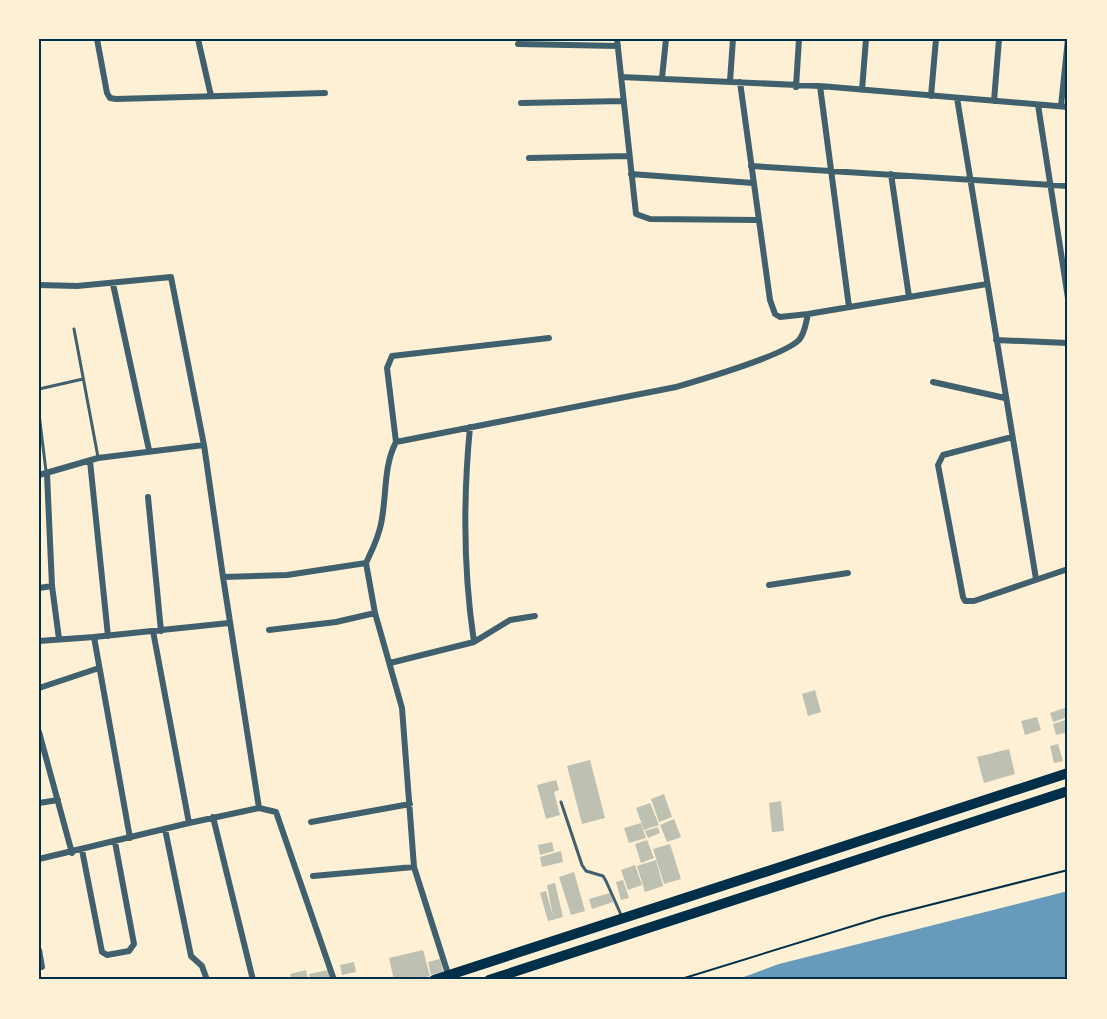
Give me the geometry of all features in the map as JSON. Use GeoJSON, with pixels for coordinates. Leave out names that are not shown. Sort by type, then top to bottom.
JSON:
{"type":"FeatureCollection","features":[{"type":"Feature","properties":{"kind":"highway"},"geometry":{"type":"LineString","coordinates":[[434,980],[449,977],[1068,773]]}},
{"type":"Feature","properties":{"kind":"highway"},"geometry":{"type":"LineString","coordinates":[[489,980],[1068,791]]}},
{"type":"Feature","properties":{"kind":"street"},"geometry":{"type":"LineString","coordinates":[[97,39],[110,98],[325,93]]}},
{"type":"Feature","properties":{"kind":"street"},"geometry":{"type":"LineString","coordinates":[[198,39],[211,96]]}},
{"type":"Feature","properties":{"kind":"street"},"geometry":{"type":"LineString","coordinates":[[662,78],[666,39]]}},
{"type":"Feature","properties":{"kind":"street"},"geometry":{"type":"LineString","coordinates":[[730,81],[733,39]]}},
{"type":"Feature","properties":{"kind":"street"},"geometry":{"type":"LineString","coordinates":[[796,87],[800,39]]}},
{"type":"Feature","properties":{"kind":"street"},"geometry":{"type":"LineString","coordinates":[[862,90],[866,39]]}},
{"type":"Feature","properties":{"kind":"street"},"geometry":{"type":"LineString","coordinates":[[931,96],[936,39]]}},
{"type":"Feature","properties":{"kind":"street"},"geometry":{"type":"LineString","coordinates":[[994,101],[999,39]]}},
{"type":"Feature","properties":{"kind":"street"},"geometry":{"type":"LineString","coordinates":[[621,77],[740,81],[796,87],[820,86],[1065,106],[1068,39]]}},
{"type":"Feature","properties":{"kind":"street"},"geometry":{"type":"LineString","coordinates":[[518,44],[618,43],[633,208],[641,217],[758,220]]}},
{"type":"Feature","properties":{"kind":"street"},"geometry":{"type":"LineString","coordinates":[[740,81],[750,166],[772,309],[780,316],[808,314],[987,284]]}},
{"type":"Feature","properties":{"kind":"street"},"geometry":{"type":"LineString","coordinates":[[820,86],[849,307]]}},
{"type":"Feature","properties":{"kind":"street"},"geometry":{"type":"LineString","coordinates":[[957,98],[1036,579]]}},
{"type":"Feature","properties":{"kind":"street"},"geometry":{"type":"LineString","coordinates":[[521,103],[624,101]]}},
{"type":"Feature","properties":{"kind":"street"},"geometry":{"type":"LineString","coordinates":[[1038,105],[1065,265],[1068,298]]}},
{"type":"Feature","properties":{"kind":"street"},"geometry":{"type":"LineString","coordinates":[[530,158],[629,156]]}},
{"type":"Feature","properties":{"kind":"street"},"geometry":{"type":"LineString","coordinates":[[750,166],[971,178],[1068,186]]}},
{"type":"Feature","properties":{"kind":"street"},"geometry":{"type":"LineString","coordinates":[[631,174],[753,183]]}},
{"type":"Feature","properties":{"kind":"street"},"geometry":{"type":"LineString","coordinates":[[891,174],[909,297]]}},
{"type":"Feature","properties":{"kind":"street"},"geometry":{"type":"LineString","coordinates":[[39,285],[113,284],[171,277],[204,445],[222,577],[239,670],[259,808]]}},
{"type":"Feature","properties":{"kind":"street"},"geometry":{"type":"LineString","coordinates":[[113,284],[149,450]]}},
{"type":"Feature","properties":{"kind":"street"},"geometry":{"type":"LineString","coordinates":[[396,442],[676,387],[714,376],[798,340],[808,314]]}},
{"type":"Feature","properties":{"kind":"street"},"geometry":{"type":"LineString","coordinates":[[449,977],[414,867],[402,708],[375,613],[366,563],[377,542],[382,522],[388,465],[396,442],[387,368],[392,356],[549,338]]}},
{"type":"Feature","properties":{"kind":"street"},"geometry":{"type":"LineString","coordinates":[[996,340],[1068,343]]}},
{"type":"Feature","properties":{"kind":"street"},"geometry":{"type":"LineString","coordinates":[[933,381],[1005,398]]}},
{"type":"Feature","properties":{"kind":"street"},"geometry":{"type":"LineString","coordinates":[[470,427],[464,492],[464,547],[474,642]]}},
{"type":"Feature","properties":{"kind":"street"},"geometry":{"type":"LineString","coordinates":[[1012,437],[943,455],[938,469],[965,601],[974,601],[1068,569]]}},
{"type":"Feature","properties":{"kind":"street"},"geometry":{"type":"LineString","coordinates":[[39,475],[98,458],[204,445]]}},
{"type":"Feature","properties":{"kind":"street"},"geometry":{"type":"LineString","coordinates":[[90,461],[108,636]]}},
{"type":"Feature","properties":{"kind":"street"},"geometry":{"type":"LineString","coordinates":[[47,474],[52,586],[59,639]]}},
{"type":"Feature","properties":{"kind":"street"},"geometry":{"type":"LineString","coordinates":[[148,497],[161,631]]}},
{"type":"Feature","properties":{"kind":"street"},"geometry":{"type":"LineString","coordinates":[[222,577],[287,574],[366,563]]}},
{"type":"Feature","properties":{"kind":"street"},"geometry":{"type":"LineString","coordinates":[[769,585],[848,573]]}},
{"type":"Feature","properties":{"kind":"street"},"geometry":{"type":"LineString","coordinates":[[39,588],[52,586]]}},
{"type":"Feature","properties":{"kind":"street"},"geometry":{"type":"LineString","coordinates":[[269,630],[336,622],[375,613]]}},
{"type":"Feature","properties":{"kind":"street"},"geometry":{"type":"LineString","coordinates":[[390,663],[474,642],[510,620],[535,616]]}},
{"type":"Feature","properties":{"kind":"street"},"geometry":{"type":"LineString","coordinates":[[39,642],[229,623]]}},
{"type":"Feature","properties":{"kind":"street"},"geometry":{"type":"LineString","coordinates":[[153,632],[189,823]]}},
{"type":"Feature","properties":{"kind":"street"},"geometry":{"type":"LineString","coordinates":[[94,637],[130,838]]}},
{"type":"Feature","properties":{"kind":"street"},"geometry":{"type":"LineString","coordinates":[[39,688],[99,668]]}},
{"type":"Feature","properties":{"kind":"street"},"geometry":{"type":"LineString","coordinates":[[39,732],[42,755],[58,800],[72,853]]}},
{"type":"Feature","properties":{"kind":"street"},"geometry":{"type":"LineString","coordinates":[[39,803],[58,800]]}},
{"type":"Feature","properties":{"kind":"street"},"geometry":{"type":"LineString","coordinates":[[311,822],[410,804]]}},
{"type":"Feature","properties":{"kind":"street"},"geometry":{"type":"LineString","coordinates":[[39,859],[72,853],[213,817],[259,808],[276,812],[334,980]]}},
{"type":"Feature","properties":{"kind":"street"},"geometry":{"type":"LineString","coordinates":[[213,817],[253,980]]}},
{"type":"Feature","properties":{"kind":"street"},"geometry":{"type":"LineString","coordinates":[[165,829],[191,956],[202,966],[207,980]]}},
{"type":"Feature","properties":{"kind":"street"},"geometry":{"type":"LineString","coordinates":[[82,850],[102,952],[107,955],[129,951],[134,944],[115,842]]}},
{"type":"Feature","properties":{"kind":"street"},"geometry":{"type":"LineString","coordinates":[[313,876],[414,867]]}},
{"type":"Feature","properties":{"kind":"street"},"geometry":{"type":"LineString","coordinates":[[39,950],[42,967]]}},
{"type":"Feature","properties":{"kind":"lane"},"geometry":{"type":"LineString","coordinates":[[74,329],[98,458]]}},
{"type":"Feature","properties":{"kind":"lane"},"geometry":{"type":"LineString","coordinates":[[39,388],[83,379]]}},
{"type":"Feature","properties":{"kind":"lane"},"geometry":{"type":"LineString","coordinates":[[39,414],[47,474]]}},
{"type":"Feature","properties":{"kind":"lane"},"geometry":{"type":"LineString","coordinates":[[561,802],[582,865],[586,871],[603,876],[623,918]]}},
{"type":"Feature","properties":{"kind":"path"},"geometry":{"type":"LineString","coordinates":[[678,980],[882,917],[1068,870]]}},
{"type":"Feature","properties":{"kind":"water"},"geometry":{"type":"Polygon","coordinates":[[[1068,891],[1068,980],[736,980],[779,964],[1068,891]]]}},
{"type":"Feature","properties":{"kind":"building"},"geometry":{"type":"Polygon","coordinates":[[[815,690],[821,712],[808,716],[802,694],[815,690]]]}},
{"type":"Feature","properties":{"kind":"building"},"geometry":{"type":"Polygon","coordinates":[[[1067,707],[1068,717],[1053,722],[1050,713],[1067,707]]]}},
{"type":"Feature","properties":{"kind":"building"},"geometry":{"type":"Polygon","coordinates":[[[1037,717],[1041,730],[1025,735],[1021,721],[1037,717]]]}},
{"type":"Feature","properties":{"kind":"building"},"geometry":{"type":"Polygon","coordinates":[[[1068,719],[1068,732],[1056,735],[1053,724],[1068,719]]]}},
{"type":"Feature","properties":{"kind":"building"},"geometry":{"type":"Polygon","coordinates":[[[1058,744],[1063,761],[1054,763],[1050,746],[1058,744]]]}},
{"type":"Feature","properties":{"kind":"building"},"geometry":{"type":"Polygon","coordinates":[[[1009,749],[1015,774],[984,783],[977,757],[1009,749]]]}},
{"type":"Feature","properties":{"kind":"building"},"geometry":{"type":"Polygon","coordinates":[[[590,760],[605,818],[582,824],[567,766],[590,760]]]}},
{"type":"Feature","properties":{"kind":"building"},"geometry":{"type":"Polygon","coordinates":[[[556,780],[559,790],[554,792],[560,815],[546,819],[537,785],[556,780]]]}},
{"type":"Feature","properties":{"kind":"building"},"geometry":{"type":"Polygon","coordinates":[[[664,794],[672,817],[659,822],[651,799],[664,794]]]}},
{"type":"Feature","properties":{"kind":"building"},"geometry":{"type":"Polygon","coordinates":[[[781,801],[784,831],[772,832],[769,803],[781,801]]]}},
{"type":"Feature","properties":{"kind":"building"},"geometry":{"type":"Polygon","coordinates":[[[650,803],[659,825],[644,830],[636,808],[650,803]]]}},
{"type":"Feature","properties":{"kind":"building"},"geometry":{"type":"Polygon","coordinates":[[[674,819],[681,837],[667,842],[660,825],[674,819]]]}},
{"type":"Feature","properties":{"kind":"building"},"geometry":{"type":"Polygon","coordinates":[[[641,823],[646,838],[629,843],[624,828],[641,823]]]}},
{"type":"Feature","properties":{"kind":"building"},"geometry":{"type":"Polygon","coordinates":[[[658,827],[660,833],[648,838],[645,831],[658,827]]]}},
{"type":"Feature","properties":{"kind":"building"},"geometry":{"type":"Polygon","coordinates":[[[647,840],[654,858],[641,863],[635,844],[647,840]]]}},
{"type":"Feature","properties":{"kind":"building"},"geometry":{"type":"Polygon","coordinates":[[[552,842],[554,851],[540,855],[538,845],[552,842]]]}},
{"type":"Feature","properties":{"kind":"building"},"geometry":{"type":"Polygon","coordinates":[[[670,844],[681,879],[664,884],[653,849],[670,844]]]}},
{"type":"Feature","properties":{"kind":"building"},"geometry":{"type":"Polygon","coordinates":[[[561,851],[563,862],[542,867],[540,857],[561,851]]]}},
{"type":"Feature","properties":{"kind":"building"},"geometry":{"type":"Polygon","coordinates":[[[656,860],[663,886],[645,892],[637,866],[656,860]]]}},
{"type":"Feature","properties":{"kind":"building"},"geometry":{"type":"Polygon","coordinates":[[[635,865],[642,885],[628,890],[621,870],[635,865]]]}},
{"type":"Feature","properties":{"kind":"building"},"geometry":{"type":"Polygon","coordinates":[[[574,872],[585,911],[571,915],[559,877],[574,872]]]}},
{"type":"Feature","properties":{"kind":"building"},"geometry":{"type":"Polygon","coordinates":[[[623,880],[629,898],[621,900],[616,882],[623,880]]]}},
{"type":"Feature","properties":{"kind":"building"},"geometry":{"type":"Polygon","coordinates":[[[555,883],[563,917],[548,921],[540,893],[546,891],[553,916],[547,885],[555,883]]]}},
{"type":"Feature","properties":{"kind":"building"},"geometry":{"type":"Polygon","coordinates":[[[610,893],[613,902],[592,909],[589,899],[610,893]]]}},
{"type":"Feature","properties":{"kind":"building"},"geometry":{"type":"Polygon","coordinates":[[[423,950],[430,976],[412,980],[394,980],[389,958],[423,950]]]}},
{"type":"Feature","properties":{"kind":"building"},"geometry":{"type":"Polygon","coordinates":[[[440,959],[443,972],[431,975],[428,962],[440,959]]]}},
{"type":"Feature","properties":{"kind":"building"},"geometry":{"type":"Polygon","coordinates":[[[354,962],[356,972],[342,975],[340,965],[354,962]]]}},
{"type":"Feature","properties":{"kind":"building"},"geometry":{"type":"Polygon","coordinates":[[[306,970],[308,980],[292,980],[290,974],[306,970]]]}},
{"type":"Feature","properties":{"kind":"building"},"geometry":{"type":"Polygon","coordinates":[[[328,970],[330,980],[311,980],[309,974],[328,970]]]}}]}
